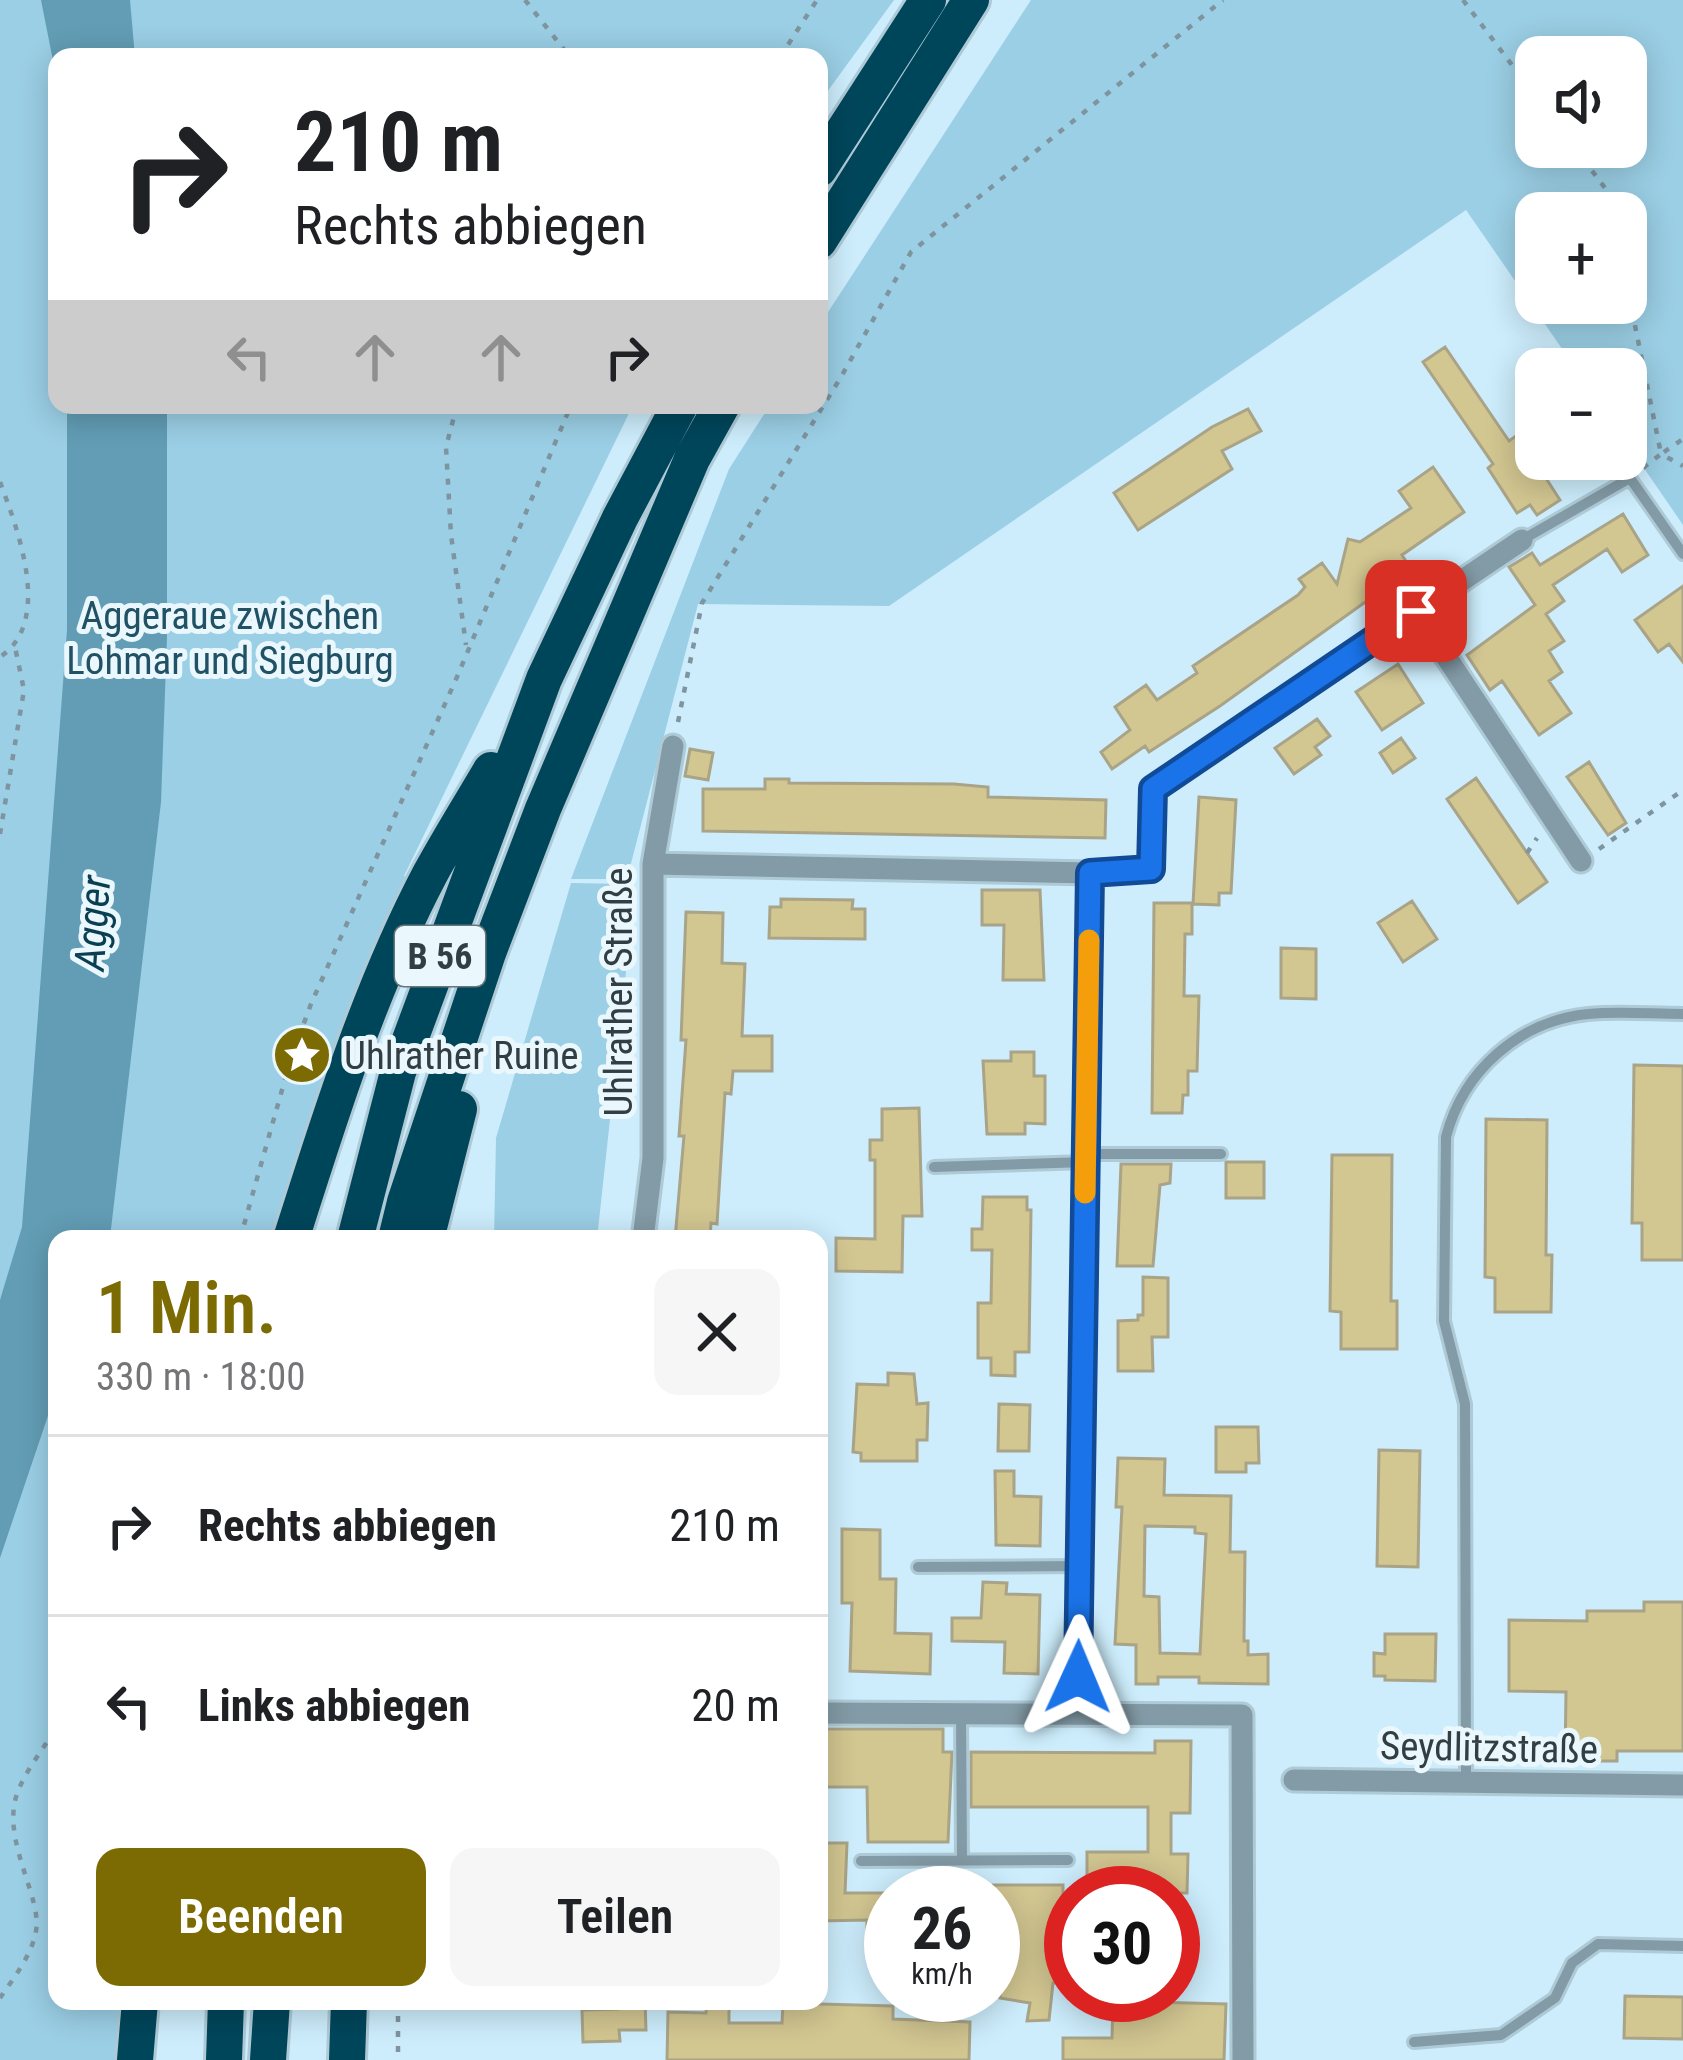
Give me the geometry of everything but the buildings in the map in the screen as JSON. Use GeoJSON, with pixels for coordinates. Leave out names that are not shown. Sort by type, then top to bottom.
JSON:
{"type":"FeatureCollection","features":[{"type":"Feature","properties":{"kind":"highway"},"geometry":{"type":"LineString","coordinates":[[828,155],[928,0]]}},
{"type":"Feature","properties":{"kind":"highway"},"geometry":{"type":"LineString","coordinates":[[828,228],[970,0]]}},
{"type":"Feature","properties":{"kind":"highway","name":"B 56"},"geometry":{"type":"LineString","coordinates":[[357,1230],[398,1072],[544,679],[675,414]]}},
{"type":"Feature","properties":{"kind":"highway","name":"B 56"},"geometry":{"type":"LineString","coordinates":[[399,1230],[488,953],[544,809],[692,459],[717,414]]}},
{"type":"Feature","properties":{"kind":"highway"},"geometry":{"type":"LineString","coordinates":[[295,1230],[346,1077],[429,876],[544,679]]}},
{"type":"Feature","properties":{"kind":"highway"},"geometry":{"type":"LineString","coordinates":[[428,1230],[472,1053],[488,953]]}},
{"type":"Feature","properties":{"kind":"highway"},"geometry":{"type":"LineString","coordinates":[[135,2060],[139,2010]]}},
{"type":"Feature","properties":{"kind":"highway"},"geometry":{"type":"LineString","coordinates":[[224,2060],[226,2010]]}},
{"type":"Feature","properties":{"kind":"highway"},"geometry":{"type":"LineString","coordinates":[[268,2060],[271,2010]]}},
{"type":"Feature","properties":{"kind":"highway"},"geometry":{"type":"LineString","coordinates":[[347,2060],[350,2010]]}},
{"type":"Feature","properties":{"kind":"street"},"geometry":{"type":"LineString","coordinates":[[653,864],[1090,873],[1151,869],[1153,789],[1522,540]]}},
{"type":"Feature","properties":{"kind":"street"},"geometry":{"type":"LineString","coordinates":[[1416,611],[1581,861]]}},
{"type":"Feature","properties":{"kind":"street","name":"Uhlrather Straße"},"geometry":{"type":"LineString","coordinates":[[644,1230],[653,1158],[653,864],[673,746]]}},
{"type":"Feature","properties":{"kind":"street"},"geometry":{"type":"LineString","coordinates":[[1077,1714],[1090,873]]}},
{"type":"Feature","properties":{"kind":"street"},"geometry":{"type":"LineString","coordinates":[[828,1713],[1242,1715],[1243,2060]]}},
{"type":"Feature","properties":{"kind":"street","name":"Seydlitzstraße"},"geometry":{"type":"LineString","coordinates":[[1294,1780],[1683,1785]]}},
{"type":"Feature","properties":{"kind":"lane"},"geometry":{"type":"LineString","coordinates":[[1522,540],[1630,478],[1683,554]]}},
{"type":"Feature","properties":{"kind":"lane"},"geometry":{"type":"LineString","coordinates":[[1466,1782],[1465,1404],[1444,1322],[1446,1137],[1453,1112],[1486,1063],[1512,1041],[1538,1028],[1588,1014],[1683,1014]]}},
{"type":"Feature","properties":{"kind":"lane"},"geometry":{"type":"LineString","coordinates":[[934,1168],[1221,1154]]}},
{"type":"Feature","properties":{"kind":"lane"},"geometry":{"type":"LineString","coordinates":[[918,1567],[1079,1566]]}},
{"type":"Feature","properties":{"kind":"lane"},"geometry":{"type":"LineString","coordinates":[[962,1714],[962,1860]]}},
{"type":"Feature","properties":{"kind":"lane"},"geometry":{"type":"LineString","coordinates":[[861,1861],[1068,1859]]}},
{"type":"Feature","properties":{"kind":"lane"},"geometry":{"type":"LineString","coordinates":[[1414,2042],[1501,2035],[1555,1998],[1572,1963],[1598,1944],[1683,1946]]}},
{"type":"Feature","properties":{"kind":"path"},"geometry":{"type":"LineString","coordinates":[[526,0],[563,48]]}},
{"type":"Feature","properties":{"kind":"path"},"geometry":{"type":"LineString","coordinates":[[786,48],[817,0]]}},
{"type":"Feature","properties":{"kind":"path"},"geometry":{"type":"LineString","coordinates":[[828,398],[911,252],[1223,0]]}},
{"type":"Feature","properties":{"kind":"path"},"geometry":{"type":"LineString","coordinates":[[1463,0],[1515,69]]}},
{"type":"Feature","properties":{"kind":"path"},"geometry":{"type":"LineString","coordinates":[[1590,168],[1608,192]]}},
{"type":"Feature","properties":{"kind":"path"},"geometry":{"type":"LineString","coordinates":[[1635,324],[1661,454],[1683,466]]}},
{"type":"Feature","properties":{"kind":"path"},"geometry":{"type":"LineString","coordinates":[[455,414],[446,447],[451,535],[467,651]]}},
{"type":"Feature","properties":{"kind":"path"},"geometry":{"type":"LineString","coordinates":[[243,1230],[311,1004],[567,414]]}},
{"type":"Feature","properties":{"kind":"path"},"geometry":{"type":"LineString","coordinates":[[673,746],[702,603],[818,414]]}},
{"type":"Feature","properties":{"kind":"path"},"geometry":{"type":"LineString","coordinates":[[1661,454],[1683,439]]}},
{"type":"Feature","properties":{"kind":"path"},"geometry":{"type":"LineString","coordinates":[[0,482],[17,529],[28,603],[15,646],[23,689],[0,834]]}},
{"type":"Feature","properties":{"kind":"path"},"geometry":{"type":"LineString","coordinates":[[0,657],[15,646]]}},
{"type":"Feature","properties":{"kind":"path"},"geometry":{"type":"LineString","coordinates":[[1581,861],[1683,790]]}},
{"type":"Feature","properties":{"kind":"path"},"geometry":{"type":"LineString","coordinates":[[0,1998],[38,1927],[17,1853],[13,1807],[18,1789],[48,1741]]}},
{"type":"Feature","properties":{"kind":"path"},"geometry":{"type":"LineString","coordinates":[[398,2010],[398,2060]]}},
{"type":"Feature","properties":{"kind":"green space","name":"Aggeraue zwischen Lohmar und Siegburg"},"geometry":{"type":"Polygon","coordinates":[[[0,0],[894,0],[828,91],[828,48],[48,48],[48,414],[629,414],[404,876],[417,882],[284,1230],[48,1230],[48,2010],[136,2010],[130,2060],[0,2060],[0,0]]]}},
{"type":"Feature","properties":{"kind":"green space"},"geometry":{"type":"Polygon","coordinates":[[[1031,0],[1683,0],[1683,525],[1647,473],[1647,348],[1561,348],[1545,324],[1647,324],[1647,192],[1515,192],[1515,281],[1466,210],[889,606],[698,604],[627,879],[571,879],[729,469],[764,414],[828,414],[828,312],[1031,0]]]}},
{"type":"Feature","properties":{"kind":"green space"},"geometry":{"type":"Polygon","coordinates":[[[571,883],[624,884],[626,972],[598,1230],[494,1230],[496,1138],[571,883]]]}},
{"type":"Feature","properties":{"kind":"water"},"geometry":{"type":"Polygon","coordinates":[[[41,0],[130,0],[134,48],[50,48],[41,0]]]}},
{"type":"Feature","properties":{"kind":"water","name":"Agger"},"geometry":{"type":"Polygon","coordinates":[[[67,414],[167,414],[161,802],[111,1229],[48,1230],[48,1416],[0,1558],[0,1300],[22,1227],[67,630],[67,414]]]}},
{"type":"Feature","properties":{"kind":"slow traffic"},"geometry":{"type":"LineString","coordinates":[[1085,1193],[1089,940]]}},
{"type":"Feature","properties":{"kind":"place","name":"Uhlrather Ruine"},"geometry":{"type":"Point","coordinates":[302,1055]}},
{"type":"Feature","properties":{"kind":"route"},"geometry":{"type":"LineString","coordinates":[[1078,1677],[1090,873],[1151,869],[1153,789],[1416,611]]}}]}
